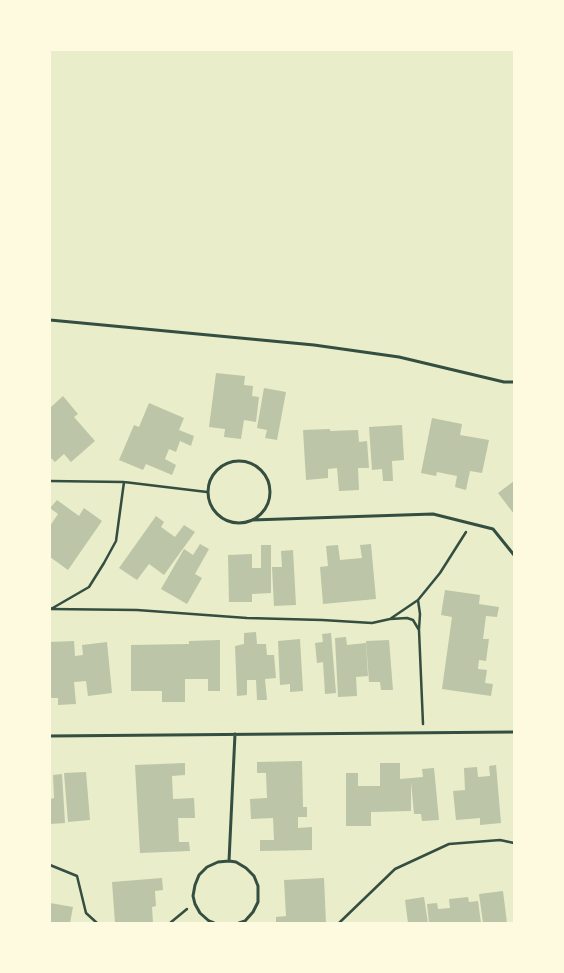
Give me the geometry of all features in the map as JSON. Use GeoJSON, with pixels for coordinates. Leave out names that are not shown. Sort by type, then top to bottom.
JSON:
{"type":"FeatureCollection","features":[{"type":"Feature","properties":{"kind":"lane"},"geometry":{"type":"LineString","coordinates":[[50,320],[322,346],[399,357],[504,382],[514,382]]}},
{"type":"Feature","properties":{"kind":"lane"},"geometry":{"type":"LineString","coordinates":[[252,520],[263,512],[268,502],[270,491],[268,480],[263,471],[254,464],[244,460],[232,460],[222,464],[214,472],[209,481],[207,492],[208,500],[213,510],[221,518],[231,522],[242,523],[252,520],[432,514],[493,529],[514,555]]}},
{"type":"Feature","properties":{"kind":"lane"},"geometry":{"type":"LineString","coordinates":[[50,736],[514,732]]}},
{"type":"Feature","properties":{"kind":"lane"},"geometry":{"type":"LineString","coordinates":[[229,861],[235,734]]}},
{"type":"Feature","properties":{"kind":"lane"},"geometry":{"type":"LineString","coordinates":[[214,923],[200,914],[195,904],[194,885],[199,875],[207,867],[218,862],[229,861],[236,862],[246,868],[254,876],[258,886],[258,902],[253,912],[245,920],[239,923]]}},
{"type":"Feature","properties":{"kind":"path"},"geometry":{"type":"LineString","coordinates":[[50,481],[124,482],[207,492]]}},
{"type":"Feature","properties":{"kind":"path"},"geometry":{"type":"LineString","coordinates":[[50,609],[89,587],[104,564],[116,541],[124,482]]}},
{"type":"Feature","properties":{"kind":"path"},"geometry":{"type":"LineString","coordinates":[[390,619],[418,600],[440,573],[471,524]]}},
{"type":"Feature","properties":{"kind":"path"},"geometry":{"type":"LineString","coordinates":[[418,600],[420,614],[419,630],[424,733]]}},
{"type":"Feature","properties":{"kind":"path"},"geometry":{"type":"LineString","coordinates":[[50,609],[137,610],[247,618],[372,623],[390,619],[407,618],[413,620],[419,630]]}},
{"type":"Feature","properties":{"kind":"path"},"geometry":{"type":"LineString","coordinates":[[339,923],[395,869],[449,844],[500,840],[514,843]]}},
{"type":"Feature","properties":{"kind":"path"},"geometry":{"type":"LineString","coordinates":[[50,865],[77,876],[86,913],[97,923]]}},
{"type":"Feature","properties":{"kind":"path"},"geometry":{"type":"LineString","coordinates":[[170,923],[182,912],[195,904]]}},
{"type":"Feature","properties":{"kind":"path"},"geometry":{"type":"LineString","coordinates":[[91,923],[93,919]]}},
{"type":"Feature","properties":{"kind":"building"},"geometry":{"type":"Polygon","coordinates":[[[216,373],[245,376],[244,385],[253,386],[252,396],[259,397],[256,422],[244,420],[241,439],[224,437],[225,429],[209,427],[216,373]]]}},
{"type":"Feature","properties":{"kind":"building"},"geometry":{"type":"Polygon","coordinates":[[[264,388],[286,392],[277,440],[265,438],[267,430],[257,428],[264,388]]]}},
{"type":"Feature","properties":{"kind":"building"},"geometry":{"type":"Polygon","coordinates":[[[63,396],[78,414],[74,417],[95,441],[71,462],[64,454],[55,462],[50,457],[50,408],[63,396]]]}},
{"type":"Feature","properties":{"kind":"building"},"geometry":{"type":"Polygon","coordinates":[[[149,403],[184,418],[179,430],[194,436],[191,446],[180,441],[176,452],[169,449],[165,459],[176,465],[172,475],[146,464],[143,470],[119,460],[134,425],[139,427],[149,403]]]}},
{"type":"Feature","properties":{"kind":"building"},"geometry":{"type":"Polygon","coordinates":[[[432,418],[462,424],[460,435],[489,440],[482,473],[470,471],[466,490],[455,487],[457,476],[437,472],[436,476],[421,473],[432,418]]]}},
{"type":"Feature","properties":{"kind":"building"},"geometry":{"type":"Polygon","coordinates":[[[402,425],[404,460],[392,461],[393,481],[383,481],[382,469],[372,470],[369,427],[402,425]]]}},
{"type":"Feature","properties":{"kind":"building"},"geometry":{"type":"Polygon","coordinates":[[[330,429],[330,431],[358,430],[359,442],[367,441],[369,468],[358,468],[359,490],[339,491],[337,468],[328,469],[328,478],[306,480],[303,430],[330,429]]]}},
{"type":"Feature","properties":{"kind":"building"},"geometry":{"type":"Polygon","coordinates":[[[514,481],[514,514],[498,493],[514,481]]]}},
{"type":"Feature","properties":{"kind":"building"},"geometry":{"type":"Polygon","coordinates":[[[57,500],[79,516],[84,508],[102,521],[68,570],[50,557],[50,526],[58,514],[50,508],[57,500]]]}},
{"type":"Feature","properties":{"kind":"building"},"geometry":{"type":"Polygon","coordinates":[[[156,516],[164,522],[161,527],[175,537],[184,525],[195,532],[164,575],[149,564],[137,580],[119,568],[156,516]]]}},
{"type":"Feature","properties":{"kind":"building"},"geometry":{"type":"Polygon","coordinates":[[[200,544],[209,549],[195,574],[202,578],[187,604],[161,589],[184,549],[193,555],[200,544]]]}},
{"type":"Feature","properties":{"kind":"building"},"geometry":{"type":"Polygon","coordinates":[[[371,544],[376,599],[323,604],[320,567],[328,566],[326,546],[338,545],[340,560],[362,558],[360,545],[371,544]]]}},
{"type":"Feature","properties":{"kind":"building"},"geometry":{"type":"Polygon","coordinates":[[[261,545],[271,545],[271,593],[252,594],[252,602],[229,602],[228,555],[252,554],[252,568],[261,568],[261,545]]]}},
{"type":"Feature","properties":{"kind":"building"},"geometry":{"type":"Polygon","coordinates":[[[293,550],[296,605],[274,606],[272,567],[282,567],[281,551],[293,550]]]}},
{"type":"Feature","properties":{"kind":"building"},"geometry":{"type":"Polygon","coordinates":[[[445,590],[480,595],[479,604],[499,607],[497,617],[486,616],[483,639],[489,639],[486,661],[479,660],[478,669],[487,670],[485,683],[493,684],[491,696],[442,689],[452,617],[441,615],[445,590]]]}},
{"type":"Feature","properties":{"kind":"building"},"geometry":{"type":"Polygon","coordinates":[[[256,632],[257,644],[266,644],[267,655],[274,655],[276,678],[265,679],[267,700],[257,700],[256,680],[247,680],[247,695],[237,696],[235,646],[244,644],[244,633],[256,632]]]}},
{"type":"Feature","properties":{"kind":"building"},"geometry":{"type":"Polygon","coordinates":[[[331,633],[336,693],[325,694],[323,662],[317,663],[315,643],[323,642],[322,634],[331,633]]]}},
{"type":"Feature","properties":{"kind":"building"},"geometry":{"type":"Polygon","coordinates":[[[346,637],[347,645],[366,643],[368,676],[356,677],[357,696],[338,697],[335,638],[346,637]]]}},
{"type":"Feature","properties":{"kind":"building"},"geometry":{"type":"Polygon","coordinates":[[[300,639],[303,691],[290,692],[290,684],[280,685],[278,641],[300,639]]]}},
{"type":"Feature","properties":{"kind":"building"},"geometry":{"type":"Polygon","coordinates":[[[220,640],[220,691],[208,691],[208,679],[185,679],[185,702],[162,702],[162,691],[131,691],[131,645],[189,644],[189,641],[220,640]]]}},
{"type":"Feature","properties":{"kind":"building"},"geometry":{"type":"Polygon","coordinates":[[[389,640],[393,690],[381,690],[380,682],[369,682],[366,641],[389,640]]]}},
{"type":"Feature","properties":{"kind":"building"},"geometry":{"type":"Polygon","coordinates":[[[74,641],[75,656],[83,655],[82,645],[107,642],[112,693],[88,696],[86,681],[74,682],[76,704],[58,705],[58,698],[50,698],[50,642],[74,641]]]}},
{"type":"Feature","properties":{"kind":"building"},"geometry":{"type":"Polygon","coordinates":[[[302,761],[303,807],[307,807],[307,817],[298,817],[298,828],[312,827],[312,850],[260,851],[260,840],[274,840],[273,818],[251,819],[250,799],[267,798],[266,773],[257,773],[257,762],[302,761]]]}},
{"type":"Feature","properties":{"kind":"building"},"geometry":{"type":"Polygon","coordinates":[[[185,763],[185,775],[172,776],[173,799],[194,798],[195,818],[178,818],[179,842],[189,842],[190,851],[140,853],[135,765],[185,763]]]}},
{"type":"Feature","properties":{"kind":"building"},"geometry":{"type":"Polygon","coordinates":[[[380,763],[400,763],[400,779],[423,777],[422,769],[434,768],[439,820],[422,821],[421,814],[414,814],[411,782],[411,811],[371,812],[371,826],[346,826],[346,773],[358,773],[358,786],[380,786],[380,763]]]}},
{"type":"Feature","properties":{"kind":"building"},"geometry":{"type":"Polygon","coordinates":[[[496,765],[501,823],[480,825],[480,818],[456,820],[453,791],[465,790],[464,768],[477,767],[478,777],[490,776],[489,766],[496,765]]]}},
{"type":"Feature","properties":{"kind":"building"},"geometry":{"type":"Polygon","coordinates":[[[86,772],[90,820],[68,822],[64,773],[86,772]]]}},
{"type":"Feature","properties":{"kind":"building"},"geometry":{"type":"Polygon","coordinates":[[[62,774],[65,823],[50,824],[50,799],[54,798],[53,775],[62,774]]]}},
{"type":"Feature","properties":{"kind":"building"},"geometry":{"type":"Polygon","coordinates":[[[162,878],[163,890],[155,891],[156,906],[152,907],[153,923],[115,923],[112,882],[162,878]]]}},
{"type":"Feature","properties":{"kind":"building"},"geometry":{"type":"Polygon","coordinates":[[[324,878],[326,923],[276,923],[276,917],[286,916],[284,880],[324,878]]]}},
{"type":"Feature","properties":{"kind":"building"},"geometry":{"type":"Polygon","coordinates":[[[503,891],[507,923],[483,923],[479,894],[503,891]]]}},
{"type":"Feature","properties":{"kind":"building"},"geometry":{"type":"Polygon","coordinates":[[[424,897],[428,923],[408,923],[405,900],[424,897]]]}},
{"type":"Feature","properties":{"kind":"building"},"geometry":{"type":"Polygon","coordinates":[[[468,897],[469,902],[478,901],[481,923],[429,923],[427,904],[437,903],[438,909],[450,908],[449,899],[468,897]]]}},
{"type":"Feature","properties":{"kind":"building"},"geometry":{"type":"Polygon","coordinates":[[[50,903],[73,907],[70,923],[50,923],[50,903]]]}}]}
